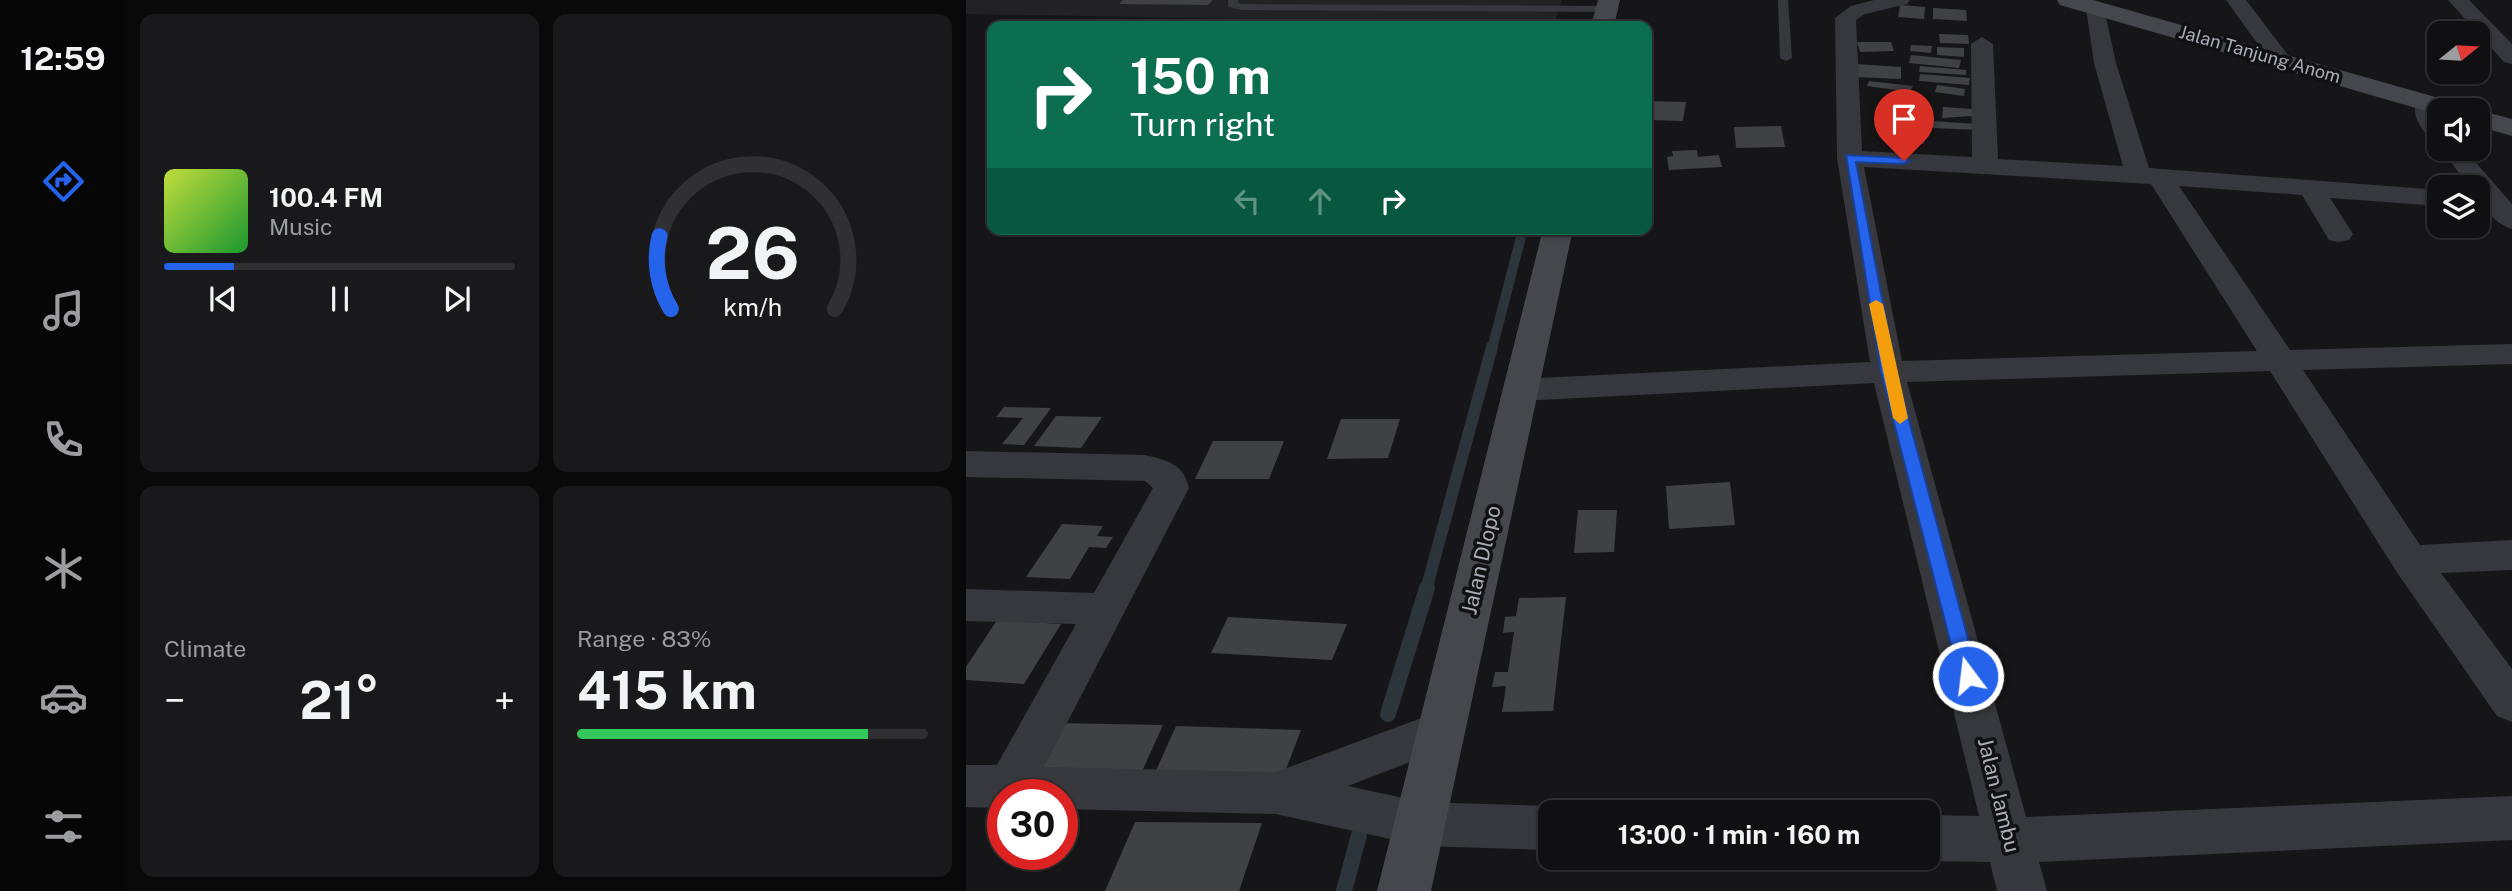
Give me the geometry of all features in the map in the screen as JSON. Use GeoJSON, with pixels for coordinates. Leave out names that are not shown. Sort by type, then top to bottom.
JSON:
{"type":"FeatureCollection","features":[{"type":"Feature","properties":{"kind":"street","name":"Jalan Jambu"},"geometry":{"type":"LineString","coordinates":[[1900,0],[1858,10],[1845,19],[1850,158],[1888,372],[2022,891]]}},
{"type":"Feature","properties":{"kind":"street","name":"Jalan Tanjung Anom"},"geometry":{"type":"LineString","coordinates":[[2068,0],[2427,103]]}},
{"type":"Feature","properties":{"kind":"street"},"geometry":{"type":"LineString","coordinates":[[2236,0],[2280,60]]}},
{"type":"Feature","properties":{"kind":"street"},"geometry":{"type":"LineString","coordinates":[[2458,0],[2479,21]]}},
{"type":"Feature","properties":{"kind":"street"},"geometry":{"type":"LineString","coordinates":[[2096,8],[2105,63],[2149,176],[2281,361],[2410,561],[2512,703]]}},
{"type":"Feature","properties":{"kind":"street"},"geometry":{"type":"LineString","coordinates":[[2490,23],[2512,24]]}},
{"type":"Feature","properties":{"kind":"street"},"geometry":{"type":"LineString","coordinates":[[2490,33],[2512,57]]}},
{"type":"Feature","properties":{"kind":"street"},"geometry":{"type":"LineString","coordinates":[[1982,44],[1985,166]]}},
{"type":"Feature","properties":{"kind":"street"},"geometry":{"type":"LineString","coordinates":[[2427,103],[2427,116]]}},
{"type":"Feature","properties":{"kind":"street"},"geometry":{"type":"LineString","coordinates":[[2490,122],[2512,128]]}},
{"type":"Feature","properties":{"kind":"street"},"geometry":{"type":"LineString","coordinates":[[1850,158],[2149,176],[2427,197]]}},
{"type":"Feature","properties":{"kind":"street"},"geometry":{"type":"LineString","coordinates":[[2311,188],[2339,234]]}},
{"type":"Feature","properties":{"kind":"street"},"geometry":{"type":"LineString","coordinates":[[2490,203],[2512,221]]}},
{"type":"Feature","properties":{"kind":"street","name":"Jalan Dlopo"},"geometry":{"type":"LineString","coordinates":[[1404,891],[1422,824],[1557,235]]}},
{"type":"Feature","properties":{"kind":"street"},"geometry":{"type":"LineString","coordinates":[[1520,390],[1888,372],[2512,354]]}},
{"type":"Feature","properties":{"kind":"street"},"geometry":{"type":"LineString","coordinates":[[966,464],[1145,468],[1159,471],[1169,478],[1171,488],[1104,609],[992,779]]}},
{"type":"Feature","properties":{"kind":"street"},"geometry":{"type":"LineString","coordinates":[[2410,561],[2512,555]]}},
{"type":"Feature","properties":{"kind":"street"},"geometry":{"type":"LineString","coordinates":[[966,605],[1104,609]]}},
{"type":"Feature","properties":{"kind":"street"},"geometry":{"type":"LineString","coordinates":[[1276,793],[1443,729]]}},
{"type":"Feature","properties":{"kind":"street"},"geometry":{"type":"LineString","coordinates":[[1078,789],[1276,793],[1422,824],[1538,828]]}},
{"type":"Feature","properties":{"kind":"street"},"geometry":{"type":"LineString","coordinates":[[1940,838],[2011,840],[2512,818]]}},
{"type":"Feature","properties":{"kind":"lane"},"geometry":{"type":"LineString","coordinates":[[1233,0],[1232,5],[1242,7],[1514,4],[1607,12]]}},
{"type":"Feature","properties":{"kind":"lane"},"geometry":{"type":"LineString","coordinates":[[1783,0],[1786,58]]}},
{"type":"Feature","properties":{"kind":"shaded area"},"geometry":{"type":"Polygon","coordinates":[[[966,0],[1562,0],[1555,21],[1378,21],[966,14],[966,0]]]}},
{"type":"Feature","properties":{"kind":"building"},"geometry":{"type":"Polygon","coordinates":[[[1123,0],[1213,0],[1208,5],[1119,4],[1123,0]]]}},
{"type":"Feature","properties":{"kind":"building"},"geometry":{"type":"Polygon","coordinates":[[[1900,5],[1925,7],[1924,19],[1898,17],[1900,5]]]}},
{"type":"Feature","properties":{"kind":"building"},"geometry":{"type":"Polygon","coordinates":[[[1933,8],[1966,10],[1967,21],[1933,19],[1933,8]]]}},
{"type":"Feature","properties":{"kind":"building"},"geometry":{"type":"Polygon","coordinates":[[[1939,34],[1968,35],[1969,44],[1940,43],[1939,34]]]}},
{"type":"Feature","properties":{"kind":"building"},"geometry":{"type":"Polygon","coordinates":[[[1857,42],[1891,42],[1894,51],[1860,52],[1857,42]]]}},
{"type":"Feature","properties":{"kind":"building"},"geometry":{"type":"Polygon","coordinates":[[[1911,45],[1932,46],[1931,53],[1910,51],[1911,45]]]}},
{"type":"Feature","properties":{"kind":"building"},"geometry":{"type":"Polygon","coordinates":[[[1937,47],[1964,48],[1964,57],[1937,55],[1937,47]]]}},
{"type":"Feature","properties":{"kind":"building"},"geometry":{"type":"Polygon","coordinates":[[[1911,55],[1961,60],[1959,68],[1909,63],[1911,55]]]}},
{"type":"Feature","properties":{"kind":"building"},"geometry":{"type":"Polygon","coordinates":[[[1856,64],[1901,67],[1901,79],[1855,77],[1856,64]]]}},
{"type":"Feature","properties":{"kind":"building"},"geometry":{"type":"Polygon","coordinates":[[[1920,66],[1966,70],[1966,75],[1919,72],[1920,66]]]}},
{"type":"Feature","properties":{"kind":"building"},"geometry":{"type":"Polygon","coordinates":[[[1920,74],[1970,78],[1969,85],[1919,81],[1920,74]]]}},
{"type":"Feature","properties":{"kind":"building"},"geometry":{"type":"Polygon","coordinates":[[[1869,81],[1913,86],[1910,92],[1867,86],[1869,81]]]}},
{"type":"Feature","properties":{"kind":"building"},"geometry":{"type":"Polygon","coordinates":[[[1937,85],[1965,89],[1964,96],[1935,92],[1937,85]]]}},
{"type":"Feature","properties":{"kind":"building"},"geometry":{"type":"Polygon","coordinates":[[[1904,97],[1925,98],[1926,112],[1905,111],[1904,97]]]}},
{"type":"Feature","properties":{"kind":"building"},"geometry":{"type":"Polygon","coordinates":[[[1652,101],[1686,102],[1683,121],[1652,120],[1652,101]]]}},
{"type":"Feature","properties":{"kind":"building"},"geometry":{"type":"Polygon","coordinates":[[[1943,107],[1973,109],[1973,116],[1942,118],[1943,107]]]}},
{"type":"Feature","properties":{"kind":"building"},"geometry":{"type":"Polygon","coordinates":[[[1888,118],[1925,121],[1924,144],[1886,142],[1888,118]]]}},
{"type":"Feature","properties":{"kind":"building"},"geometry":{"type":"Polygon","coordinates":[[[1933,121],[1976,124],[1977,130],[1933,128],[1933,121]]]}},
{"type":"Feature","properties":{"kind":"building"},"geometry":{"type":"Polygon","coordinates":[[[1781,126],[1785,147],[1736,148],[1734,127],[1781,126]]]}},
{"type":"Feature","properties":{"kind":"building"},"geometry":{"type":"Polygon","coordinates":[[[1697,150],[1698,157],[1719,155],[1722,167],[1669,170],[1667,157],[1673,156],[1672,151],[1697,150]]]}},
{"type":"Feature","properties":{"kind":"building"},"geometry":{"type":"Polygon","coordinates":[[[1004,407],[1051,408],[1024,445],[1002,444],[1023,418],[996,417],[1004,407]]]}},
{"type":"Feature","properties":{"kind":"building"},"geometry":{"type":"Polygon","coordinates":[[[1056,416],[1102,417],[1081,448],[1034,446],[1056,416]]]}},
{"type":"Feature","properties":{"kind":"building"},"geometry":{"type":"Polygon","coordinates":[[[1341,419],[1400,419],[1388,458],[1327,459],[1341,419]]]}},
{"type":"Feature","properties":{"kind":"building"},"geometry":{"type":"Polygon","coordinates":[[[1213,441],[1284,441],[1269,479],[1195,479],[1213,441]]]}},
{"type":"Feature","properties":{"kind":"building"},"geometry":{"type":"Polygon","coordinates":[[[1730,482],[1735,525],[1669,529],[1666,486],[1730,482]]]}},
{"type":"Feature","properties":{"kind":"building"},"geometry":{"type":"Polygon","coordinates":[[[1578,510],[1617,510],[1614,552],[1574,553],[1578,510]]]}},
{"type":"Feature","properties":{"kind":"building"},"geometry":{"type":"Polygon","coordinates":[[[1062,524],[1103,526],[1097,536],[1113,537],[1106,548],[1089,547],[1070,579],[1026,577],[1062,524]]]}},
{"type":"Feature","properties":{"kind":"building"},"geometry":{"type":"Polygon","coordinates":[[[1566,597],[1553,711],[1502,712],[1506,686],[1492,687],[1495,672],[1508,672],[1514,632],[1503,633],[1505,617],[1516,616],[1519,598],[1566,597]]]}},
{"type":"Feature","properties":{"kind":"building"},"geometry":{"type":"Polygon","coordinates":[[[1228,617],[1347,624],[1332,660],[1211,653],[1228,617]]]}},
{"type":"Feature","properties":{"kind":"building"},"geometry":{"type":"Polygon","coordinates":[[[997,620],[1061,624],[1024,684],[966,680],[966,667],[997,620]]]}},
{"type":"Feature","properties":{"kind":"building"},"geometry":{"type":"Polygon","coordinates":[[[1055,723],[1163,725],[1139,778],[1026,776],[1055,723]]]}},
{"type":"Feature","properties":{"kind":"building"},"geometry":{"type":"Polygon","coordinates":[[[1176,726],[1301,730],[1282,780],[1154,775],[1176,726]]]}},
{"type":"Feature","properties":{"kind":"building"},"geometry":{"type":"Polygon","coordinates":[[[1135,822],[1262,823],[1239,891],[1105,891],[1135,822]]]}},
{"type":"Feature","properties":{"kind":"waterway"},"geometry":{"type":"LineString","coordinates":[[1492,349],[1521,235]]}},
{"type":"Feature","properties":{"kind":"waterway"},"geometry":{"type":"LineString","coordinates":[[1426,590],[1492,347]]}},
{"type":"Feature","properties":{"kind":"waterway"},"geometry":{"type":"LineString","coordinates":[[1388,714],[1427,588]]}},
{"type":"Feature","properties":{"kind":"waterway"},"geometry":{"type":"LineString","coordinates":[[1344,891],[1359,835]]}},
{"type":"Feature","properties":{"kind":"slow traffic"},"geometry":{"type":"LineString","coordinates":[[1876,304],[1888,372],[1900,418]]}},
{"type":"Feature","properties":{"kind":"route"},"geometry":{"type":"LineString","coordinates":[[1904,161],[1850,158],[1888,372],[1968,676]]}}]}
